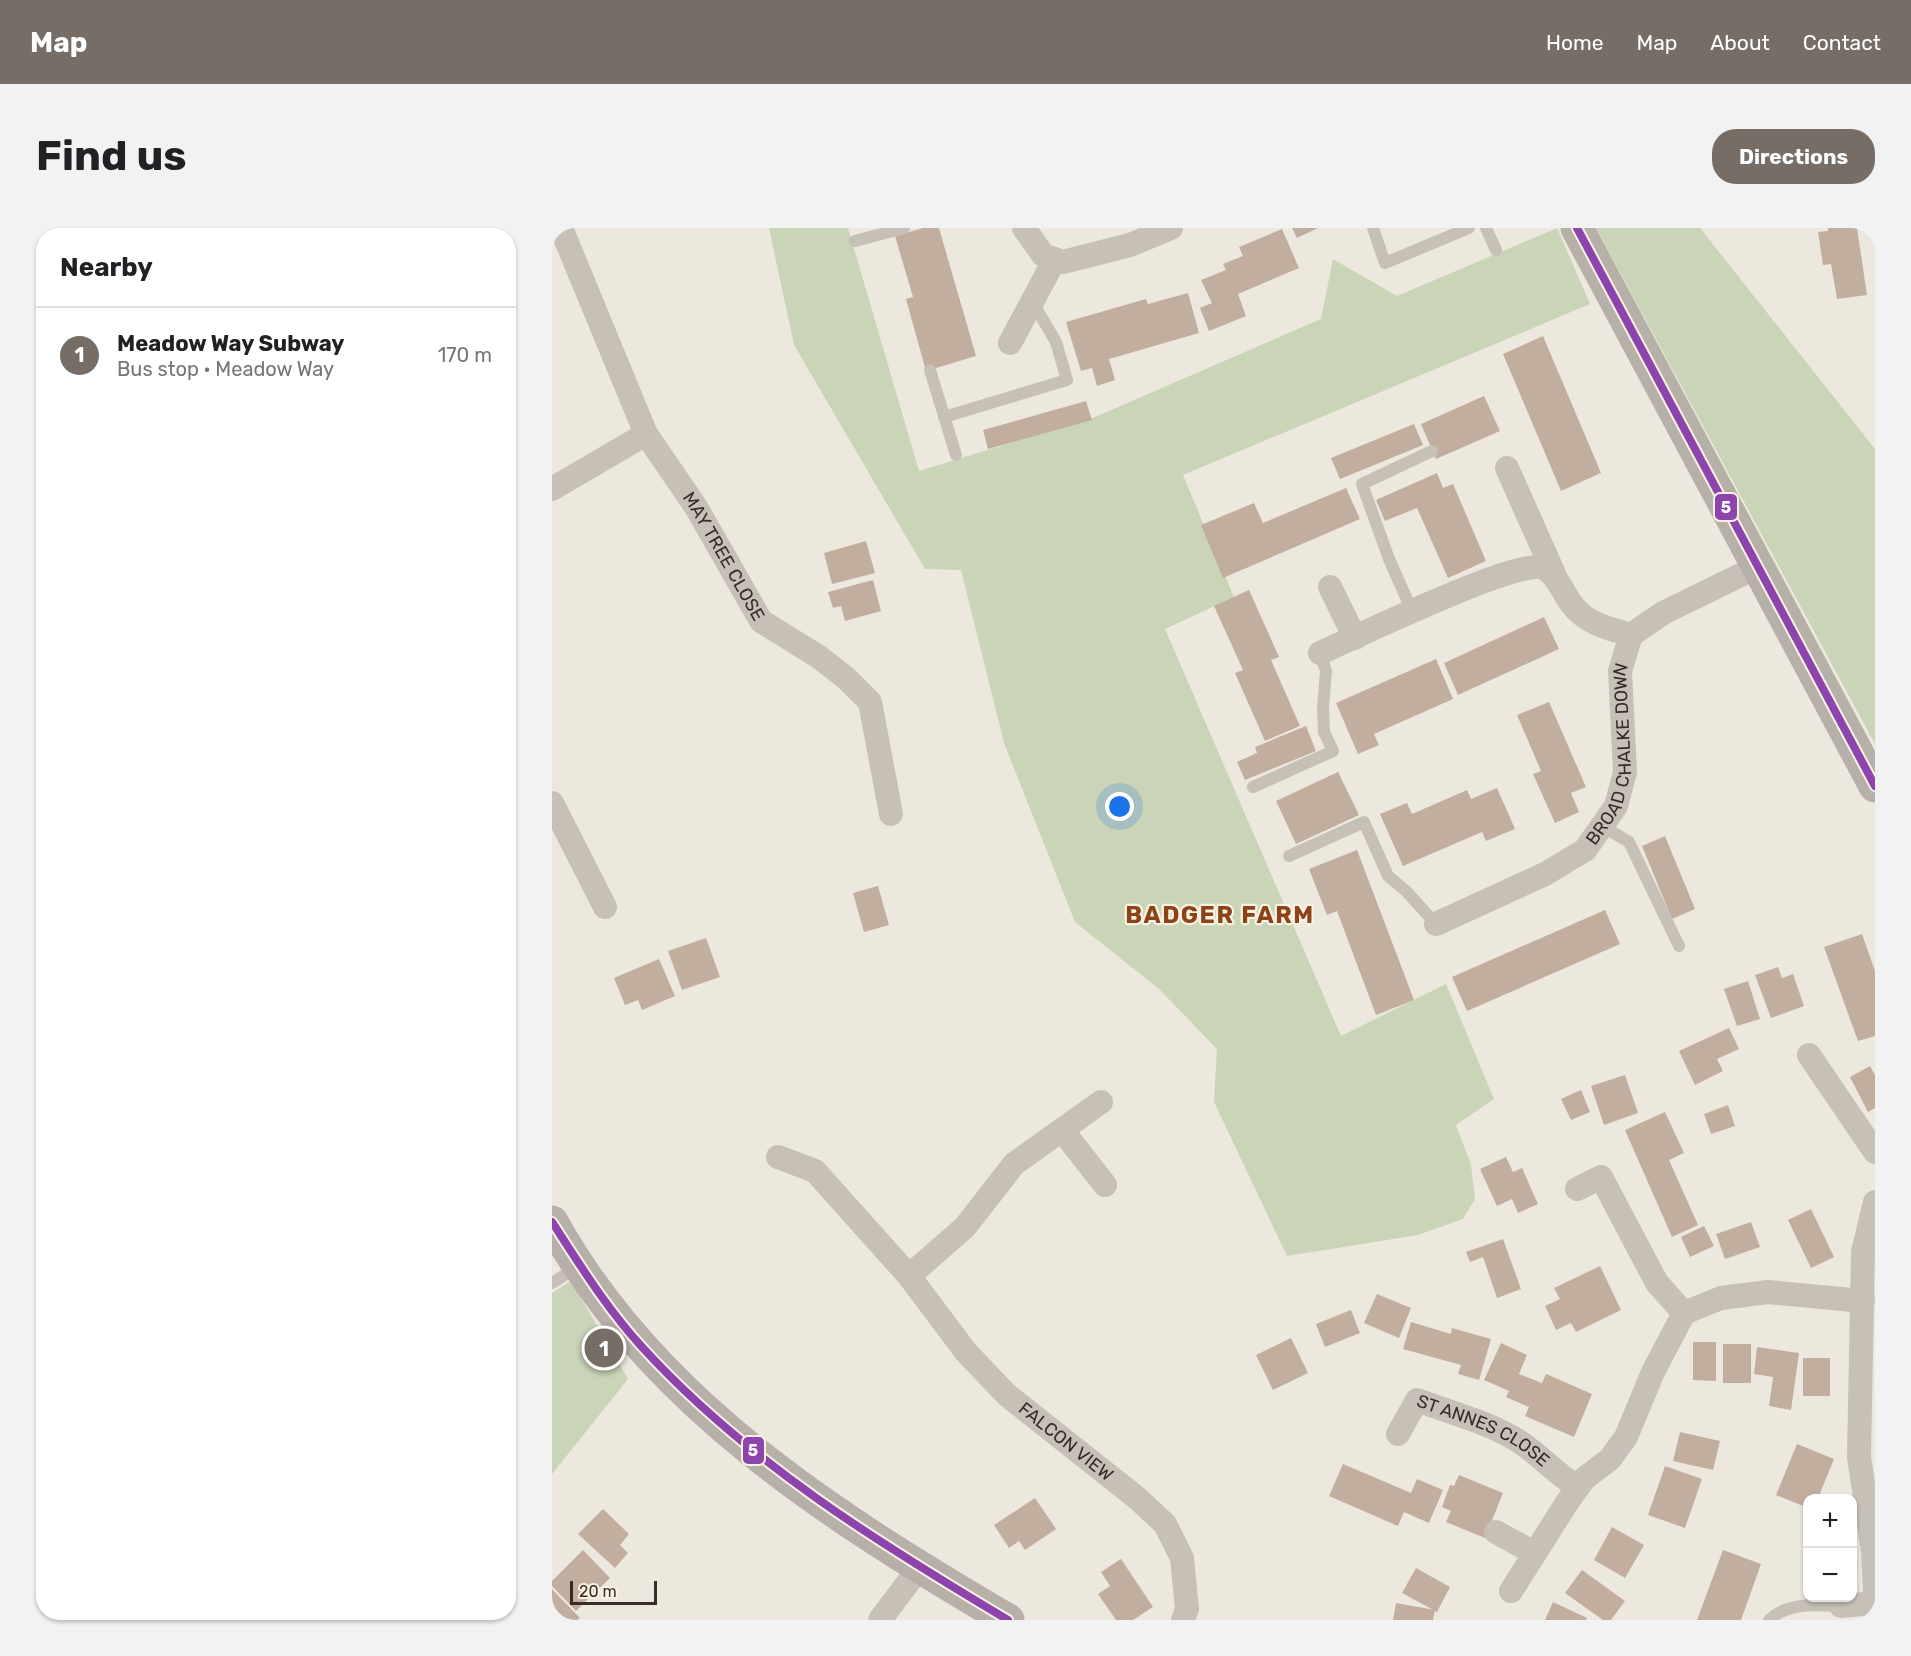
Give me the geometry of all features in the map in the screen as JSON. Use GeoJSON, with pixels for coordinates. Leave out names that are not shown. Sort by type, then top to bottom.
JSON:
{"type":"FeatureCollection","features":[{"type":"Feature","properties":{"kind":"street","name":"MAY TREE CLOSE"},"geometry":{"type":"LineString","coordinates":[[561,228],[646,434],[696,507],[761,621],[819,657],[846,678],[870,702],[891,814]]}},
{"type":"Feature","properties":{"kind":"street"},"geometry":{"type":"LineString","coordinates":[[1024,228],[1043,255],[1063,262],[1130,245],[1171,228]]}},
{"type":"Feature","properties":{"kind":"street"},"geometry":{"type":"LineString","coordinates":[[1576,228],[1875,786]]}},
{"type":"Feature","properties":{"kind":"street"},"geometry":{"type":"LineString","coordinates":[[1010,343],[1055,259]]}},
{"type":"Feature","properties":{"kind":"street"},"geometry":{"type":"LineString","coordinates":[[552,489],[646,434]]}},
{"type":"Feature","properties":{"kind":"street","name":"BROAD CHALKE DOWN"},"geometry":{"type":"LineString","coordinates":[[1507,468],[1555,576],[1580,614],[1599,625],[1631,635]]}},
{"type":"Feature","properties":{"kind":"street"},"geometry":{"type":"LineString","coordinates":[[1320,653],[1510,571],[1542,566],[1555,576]]}},
{"type":"Feature","properties":{"kind":"street","name":"BROAD CHALKE DOWN"},"geometry":{"type":"LineString","coordinates":[[1436,924],[1545,874],[1585,850],[1604,827],[1616,806],[1625,772],[1620,671],[1631,635],[1663,613],[1757,567]]}},
{"type":"Feature","properties":{"kind":"street"},"geometry":{"type":"LineString","coordinates":[[1330,587],[1355,638]]}},
{"type":"Feature","properties":{"kind":"street"},"geometry":{"type":"LineString","coordinates":[[552,803],[605,907]]}},
{"type":"Feature","properties":{"kind":"street"},"geometry":{"type":"LineString","coordinates":[[1809,1055],[1875,1152]]}},
{"type":"Feature","properties":{"kind":"street"},"geometry":{"type":"LineString","coordinates":[[909,1276],[965,1227],[1014,1164],[1101,1102]]}},
{"type":"Feature","properties":{"kind":"street"},"geometry":{"type":"LineString","coordinates":[[1062,1131],[1104,1185]]}},
{"type":"Feature","properties":{"kind":"street","name":"FALCON VIEW"},"geometry":{"type":"LineString","coordinates":[[778,1156],[815,1171],[909,1276],[966,1352],[1007,1395],[1165,1524],[1182,1558],[1187,1609],[1183,1620]]}},
{"type":"Feature","properties":{"kind":"street"},"geometry":{"type":"LineString","coordinates":[[1577,1189],[1601,1177],[1657,1283],[1684,1313]]}},
{"type":"Feature","properties":{"kind":"street"},"geometry":{"type":"LineString","coordinates":[[1875,1202],[1863,1252],[1859,1457],[1873,1551],[1875,1592]]}},
{"type":"Feature","properties":{"kind":"street"},"geometry":{"type":"LineString","coordinates":[[552,1222],[565,1275],[690,1398],[843,1518],[919,1568],[1008,1620]]}},
{"type":"Feature","properties":{"kind":"street"},"geometry":{"type":"LineString","coordinates":[[1511,1591],[1578,1487],[1584,1479],[1610,1459],[1626,1437],[1653,1372],[1684,1313],[1721,1298],[1768,1292],[1863,1301]]}},
{"type":"Feature","properties":{"kind":"street","name":"ST ANNES CLOSE"},"geometry":{"type":"LineString","coordinates":[[1398,1434],[1417,1401],[1486,1425],[1521,1443],[1563,1478],[1578,1487]]}},
{"type":"Feature","properties":{"kind":"street"},"geometry":{"type":"LineString","coordinates":[[1496,1532],[1534,1553]]}},
{"type":"Feature","properties":{"kind":"street"},"geometry":{"type":"LineString","coordinates":[[880,1620],[919,1568]]}},
{"type":"Feature","properties":{"kind":"street"},"geometry":{"type":"LineString","coordinates":[[1841,1606],[1875,1604]]}},
{"type":"Feature","properties":{"kind":"lane"},"geometry":{"type":"LineString","coordinates":[[855,241],[904,228]]}},
{"type":"Feature","properties":{"kind":"lane"},"geometry":{"type":"LineString","coordinates":[[1372,228],[1385,263],[1469,228]]}},
{"type":"Feature","properties":{"kind":"lane"},"geometry":{"type":"LineString","coordinates":[[1486,228],[1496,250]]}},
{"type":"Feature","properties":{"kind":"lane"},"geometry":{"type":"LineString","coordinates":[[944,417],[1067,380],[1056,342],[1032,300]]}},
{"type":"Feature","properties":{"kind":"lane"},"geometry":{"type":"LineString","coordinates":[[930,370],[956,455]]}},
{"type":"Feature","properties":{"kind":"lane"},"geometry":{"type":"LineString","coordinates":[[1413,613],[1389,560],[1362,484],[1432,451]]}},
{"type":"Feature","properties":{"kind":"lane"},"geometry":{"type":"LineString","coordinates":[[1253,787],[1333,751],[1324,732],[1326,671],[1320,653]]}},
{"type":"Feature","properties":{"kind":"lane"},"geometry":{"type":"LineString","coordinates":[[1289,856],[1364,822],[1388,876],[1406,891],[1436,924]]}},
{"type":"Feature","properties":{"kind":"lane"},"geometry":{"type":"LineString","coordinates":[[1604,827],[1629,842],[1679,946]]}},
{"type":"Feature","properties":{"kind":"lane"},"geometry":{"type":"LineString","coordinates":[[1769,1620],[1779,1610],[1800,1606],[1841,1606]]}},
{"type":"Feature","properties":{"kind":"green space"},"geometry":{"type":"Polygon","coordinates":[[[769,228],[848,228],[919,471],[1095,417],[1321,319],[1333,259],[1397,296],[1557,228],[1590,304],[1183,475],[1234,597],[1165,629],[1341,1036],[1446,984],[1494,1099],[1456,1125],[1471,1165],[1475,1199],[1463,1219],[1418,1235],[1287,1256],[1214,1102],[1217,1049],[1159,989],[1075,922],[1004,743],[961,570],[925,569],[794,345],[769,228]]]}},
{"type":"Feature","properties":{"kind":"green space"},"geometry":{"type":"Polygon","coordinates":[[[1596,228],[1700,228],[1875,449],[1875,744],[1596,228]]]}},
{"type":"Feature","properties":{"kind":"green space"},"geometry":{"type":"Polygon","coordinates":[[[571,1281],[628,1379],[552,1474],[552,1293],[571,1281]]]}},
{"type":"Feature","properties":{"kind":"building"},"geometry":{"type":"Polygon","coordinates":[[[923,228],[939,228],[976,356],[926,371],[906,299],[913,297],[895,236],[923,228]]]}},
{"type":"Feature","properties":{"kind":"building"},"geometry":{"type":"Polygon","coordinates":[[[1292,228],[1318,228],[1297,238],[1292,228]]]}},
{"type":"Feature","properties":{"kind":"building"},"geometry":{"type":"Polygon","coordinates":[[[1828,228],[1857,228],[1867,295],[1837,299],[1831,264],[1823,265],[1818,232],[1828,231],[1828,228]]]}},
{"type":"Feature","properties":{"kind":"building"},"geometry":{"type":"Polygon","coordinates":[[[1282,229],[1299,268],[1238,294],[1246,316],[1209,331],[1200,308],[1212,303],[1201,280],[1226,270],[1223,264],[1243,256],[1239,247],[1282,229]]]}},
{"type":"Feature","properties":{"kind":"building"},"geometry":{"type":"Polygon","coordinates":[[[1188,293],[1199,333],[1109,359],[1115,380],[1097,386],[1092,368],[1081,371],[1066,322],[1146,299],[1148,304],[1188,293]]]}},
{"type":"Feature","properties":{"kind":"building"},"geometry":{"type":"Polygon","coordinates":[[[1543,336],[1601,473],[1561,491],[1503,354],[1543,336]]]}},
{"type":"Feature","properties":{"kind":"building"},"geometry":{"type":"Polygon","coordinates":[[[1484,396],[1500,431],[1436,459],[1421,424],[1484,396]]]}},
{"type":"Feature","properties":{"kind":"building"},"geometry":{"type":"Polygon","coordinates":[[[1086,401],[1092,420],[988,449],[983,430],[1086,401]]]}},
{"type":"Feature","properties":{"kind":"building"},"geometry":{"type":"Polygon","coordinates":[[[1414,424],[1423,445],[1340,479],[1331,458],[1414,424]]]}},
{"type":"Feature","properties":{"kind":"building"},"geometry":{"type":"Polygon","coordinates":[[[1437,473],[1443,488],[1453,484],[1486,561],[1448,578],[1417,508],[1385,521],[1376,500],[1437,473]]]}},
{"type":"Feature","properties":{"kind":"building"},"geometry":{"type":"Polygon","coordinates":[[[1346,488],[1360,519],[1223,578],[1201,525],[1254,503],[1263,523],[1346,488]]]}},
{"type":"Feature","properties":{"kind":"building"},"geometry":{"type":"Polygon","coordinates":[[[866,541],[875,573],[832,584],[824,553],[866,541]]]}},
{"type":"Feature","properties":{"kind":"building"},"geometry":{"type":"Polygon","coordinates":[[[873,580],[881,611],[845,621],[841,606],[833,608],[828,592],[873,580]]]}},
{"type":"Feature","properties":{"kind":"building"},"geometry":{"type":"Polygon","coordinates":[[[1249,590],[1279,657],[1271,660],[1300,726],[1265,741],[1235,673],[1243,670],[1214,606],[1249,590]]]}},
{"type":"Feature","properties":{"kind":"building"},"geometry":{"type":"Polygon","coordinates":[[[1544,617],[1559,649],[1458,695],[1444,663],[1544,617]]]}},
{"type":"Feature","properties":{"kind":"building"},"geometry":{"type":"Polygon","coordinates":[[[1436,659],[1453,699],[1374,734],[1379,745],[1358,754],[1336,703],[1436,659]]]}},
{"type":"Feature","properties":{"kind":"building"},"geometry":{"type":"Polygon","coordinates":[[[1549,702],[1586,787],[1571,793],[1579,812],[1555,823],[1533,774],[1541,771],[1517,715],[1549,702]]]}},
{"type":"Feature","properties":{"kind":"building"},"geometry":{"type":"Polygon","coordinates":[[[1306,726],[1316,751],[1245,780],[1237,762],[1257,753],[1255,747],[1306,726]]]}},
{"type":"Feature","properties":{"kind":"building"},"geometry":{"type":"Polygon","coordinates":[[[1338,772],[1359,815],[1296,844],[1276,801],[1338,772]]]}},
{"type":"Feature","properties":{"kind":"building"},"geometry":{"type":"Polygon","coordinates":[[[1497,788],[1515,829],[1486,841],[1482,832],[1403,866],[1380,814],[1407,803],[1412,814],[1467,790],[1471,799],[1497,788]]]}},
{"type":"Feature","properties":{"kind":"building"},"geometry":{"type":"Polygon","coordinates":[[[1665,836],[1695,909],[1672,919],[1642,846],[1665,836]]]}},
{"type":"Feature","properties":{"kind":"building"},"geometry":{"type":"Polygon","coordinates":[[[1357,850],[1414,1000],[1376,1015],[1337,911],[1327,915],[1309,869],[1357,850]]]}},
{"type":"Feature","properties":{"kind":"building"},"geometry":{"type":"Polygon","coordinates":[[[878,886],[889,925],[864,932],[853,893],[878,886]]]}},
{"type":"Feature","properties":{"kind":"building"},"geometry":{"type":"Polygon","coordinates":[[[1605,910],[1620,944],[1467,1011],[1452,977],[1605,910]]]}},
{"type":"Feature","properties":{"kind":"building"},"geometry":{"type":"Polygon","coordinates":[[[1862,934],[1875,971],[1875,1036],[1858,1041],[1824,947],[1862,934]]]}},
{"type":"Feature","properties":{"kind":"building"},"geometry":{"type":"Polygon","coordinates":[[[706,938],[720,977],[682,990],[668,951],[706,938]]]}},
{"type":"Feature","properties":{"kind":"building"},"geometry":{"type":"Polygon","coordinates":[[[659,959],[675,996],[642,1010],[638,1000],[625,1005],[614,978],[659,959]]]}},
{"type":"Feature","properties":{"kind":"building"},"geometry":{"type":"Polygon","coordinates":[[[1778,967],[1782,978],[1793,974],[1804,1006],[1771,1018],[1755,975],[1778,967]]]}},
{"type":"Feature","properties":{"kind":"building"},"geometry":{"type":"Polygon","coordinates":[[[1748,981],[1760,1019],[1737,1026],[1724,989],[1748,981]]]}},
{"type":"Feature","properties":{"kind":"building"},"geometry":{"type":"Polygon","coordinates":[[[1729,1028],[1739,1049],[1717,1059],[1723,1071],[1695,1085],[1679,1051],[1729,1028]]]}},
{"type":"Feature","properties":{"kind":"building"},"geometry":{"type":"Polygon","coordinates":[[[1870,1066],[1875,1075],[1875,1108],[1868,1112],[1850,1077],[1870,1066]]]}},
{"type":"Feature","properties":{"kind":"building"},"geometry":{"type":"Polygon","coordinates":[[[1625,1075],[1638,1113],[1604,1125],[1591,1086],[1625,1075]]]}},
{"type":"Feature","properties":{"kind":"building"},"geometry":{"type":"Polygon","coordinates":[[[1581,1090],[1590,1112],[1571,1120],[1561,1099],[1581,1090]]]}},
{"type":"Feature","properties":{"kind":"building"},"geometry":{"type":"Polygon","coordinates":[[[1728,1105],[1735,1126],[1711,1134],[1704,1114],[1728,1105]]]}},
{"type":"Feature","properties":{"kind":"building"},"geometry":{"type":"Polygon","coordinates":[[[1665,1112],[1684,1153],[1669,1160],[1698,1225],[1672,1237],[1625,1130],[1665,1112]]]}},
{"type":"Feature","properties":{"kind":"building"},"geometry":{"type":"Polygon","coordinates":[[[1506,1157],[1513,1172],[1522,1168],[1538,1204],[1518,1213],[1512,1199],[1497,1206],[1480,1169],[1506,1157]]]}},
{"type":"Feature","properties":{"kind":"building"},"geometry":{"type":"Polygon","coordinates":[[[1811,1209],[1834,1257],[1811,1268],[1788,1220],[1811,1209]]]}},
{"type":"Feature","properties":{"kind":"building"},"geometry":{"type":"Polygon","coordinates":[[[1751,1222],[1760,1247],[1725,1259],[1716,1234],[1751,1222]]]}},
{"type":"Feature","properties":{"kind":"building"},"geometry":{"type":"Polygon","coordinates":[[[1704,1226],[1714,1246],[1690,1257],[1681,1237],[1704,1226]]]}},
{"type":"Feature","properties":{"kind":"building"},"geometry":{"type":"Polygon","coordinates":[[[1503,1239],[1521,1289],[1497,1298],[1483,1257],[1470,1262],[1466,1252],[1503,1239]]]}},
{"type":"Feature","properties":{"kind":"building"},"geometry":{"type":"Polygon","coordinates":[[[1600,1266],[1621,1310],[1576,1332],[1571,1323],[1556,1330],[1545,1306],[1560,1299],[1554,1288],[1600,1266]]]}},
{"type":"Feature","properties":{"kind":"building"},"geometry":{"type":"Polygon","coordinates":[[[1377,1294],[1411,1308],[1399,1338],[1364,1323],[1377,1294]]]}},
{"type":"Feature","properties":{"kind":"building"},"geometry":{"type":"Polygon","coordinates":[[[1351,1310],[1360,1333],[1325,1347],[1316,1324],[1351,1310]]]}},
{"type":"Feature","properties":{"kind":"building"},"geometry":{"type":"Polygon","coordinates":[[[1411,1322],[1451,1334],[1452,1328],[1491,1339],[1479,1380],[1458,1374],[1461,1365],[1403,1349],[1411,1322]]]}},
{"type":"Feature","properties":{"kind":"building"},"geometry":{"type":"Polygon","coordinates":[[[1291,1338],[1308,1373],[1273,1390],[1256,1355],[1291,1338]]]}},
{"type":"Feature","properties":{"kind":"building"},"geometry":{"type":"Polygon","coordinates":[[[1693,1342],[1716,1342],[1716,1381],[1693,1380],[1693,1342]]]}},
{"type":"Feature","properties":{"kind":"building"},"geometry":{"type":"Polygon","coordinates":[[[1501,1343],[1527,1355],[1519,1374],[1542,1383],[1546,1374],[1592,1394],[1574,1437],[1525,1416],[1529,1407],[1506,1397],[1509,1391],[1484,1380],[1501,1343]]]}},
{"type":"Feature","properties":{"kind":"building"},"geometry":{"type":"Polygon","coordinates":[[[1723,1344],[1751,1344],[1751,1383],[1723,1383],[1723,1344]]]}},
{"type":"Feature","properties":{"kind":"building"},"geometry":{"type":"Polygon","coordinates":[[[1757,1347],[1799,1353],[1791,1410],[1769,1406],[1773,1377],[1754,1374],[1757,1347]]]}},
{"type":"Feature","properties":{"kind":"building"},"geometry":{"type":"Polygon","coordinates":[[[1803,1358],[1830,1358],[1830,1396],[1803,1396],[1803,1358]]]}},
{"type":"Feature","properties":{"kind":"building"},"geometry":{"type":"Polygon","coordinates":[[[1680,1432],[1720,1441],[1713,1470],[1673,1461],[1680,1432]]]}},
{"type":"Feature","properties":{"kind":"building"},"geometry":{"type":"Polygon","coordinates":[[[1797,1444],[1834,1459],[1820,1494],[1803,1494],[1803,1506],[1776,1495],[1797,1444]]]}},
{"type":"Feature","properties":{"kind":"building"},"geometry":{"type":"Polygon","coordinates":[[[1343,1464],[1411,1493],[1417,1479],[1443,1490],[1429,1523],[1404,1512],[1398,1526],[1329,1496],[1343,1464]]]}},
{"type":"Feature","properties":{"kind":"building"},"geometry":{"type":"Polygon","coordinates":[[[1665,1466],[1702,1479],[1685,1528],[1648,1515],[1665,1466]]]}},
{"type":"Feature","properties":{"kind":"building"},"geometry":{"type":"Polygon","coordinates":[[[1459,1475],[1503,1493],[1485,1538],[1446,1522],[1451,1511],[1442,1507],[1450,1485],[1454,1486],[1459,1475]]]}},
{"type":"Feature","properties":{"kind":"building"},"geometry":{"type":"Polygon","coordinates":[[[1035,1498],[1056,1529],[1025,1550],[1019,1541],[1009,1548],[994,1525],[1035,1498]]]}},
{"type":"Feature","properties":{"kind":"building"},"geometry":{"type":"Polygon","coordinates":[[[603,1509],[629,1534],[620,1545],[628,1553],[615,1568],[578,1534],[603,1509]]]}},
{"type":"Feature","properties":{"kind":"building"},"geometry":{"type":"Polygon","coordinates":[[[1612,1527],[1644,1545],[1625,1578],[1594,1560],[1612,1527]]]}},
{"type":"Feature","properties":{"kind":"building"},"geometry":{"type":"Polygon","coordinates":[[[583,1550],[610,1578],[576,1611],[552,1586],[552,1581],[583,1550]]]}},
{"type":"Feature","properties":{"kind":"building"},"geometry":{"type":"Polygon","coordinates":[[[1723,1550],[1761,1564],[1741,1620],[1697,1620],[1723,1550]]]}},
{"type":"Feature","properties":{"kind":"building"},"geometry":{"type":"Polygon","coordinates":[[[1121,1559],[1153,1607],[1133,1620],[1116,1620],[1098,1594],[1110,1586],[1101,1572],[1121,1559]]]}},
{"type":"Feature","properties":{"kind":"building"},"geometry":{"type":"Polygon","coordinates":[[[1416,1568],[1450,1587],[1437,1612],[1402,1593],[1416,1568]]]}},
{"type":"Feature","properties":{"kind":"building"},"geometry":{"type":"Polygon","coordinates":[[[1582,1570],[1625,1601],[1611,1620],[1603,1620],[1565,1593],[1582,1570]]]}},
{"type":"Feature","properties":{"kind":"building"},"geometry":{"type":"Polygon","coordinates":[[[552,1589],[580,1618],[552,1620],[552,1589]]]}},
{"type":"Feature","properties":{"kind":"building"},"geometry":{"type":"Polygon","coordinates":[[[1553,1602],[1587,1618],[1586,1620],[1545,1620],[1553,1602]]]}},
{"type":"Feature","properties":{"kind":"building"},"geometry":{"type":"Polygon","coordinates":[[[1396,1603],[1435,1610],[1433,1620],[1393,1620],[1396,1603]]]}},
{"type":"Feature","properties":{"kind":"transit line","name":"5"},"geometry":{"type":"LineString","coordinates":[[1577,228],[1875,786]]}},
{"type":"Feature","properties":{"kind":"transit line","name":"5"},"geometry":{"type":"LineString","coordinates":[[552,1222],[594,1286],[629,1332],[682,1388],[725,1427],[815,1497],[910,1560],[1008,1620]]}},
{"type":"Feature","properties":{"kind":"place","name":"Meadow Way Subway"},"geometry":{"type":"Point","coordinates":[604,1348]}},
{"type":"Feature","properties":{"kind":"district","name":"BADGER FARM"},"geometry":{"type":"Point","coordinates":[1220,915]}}]}
